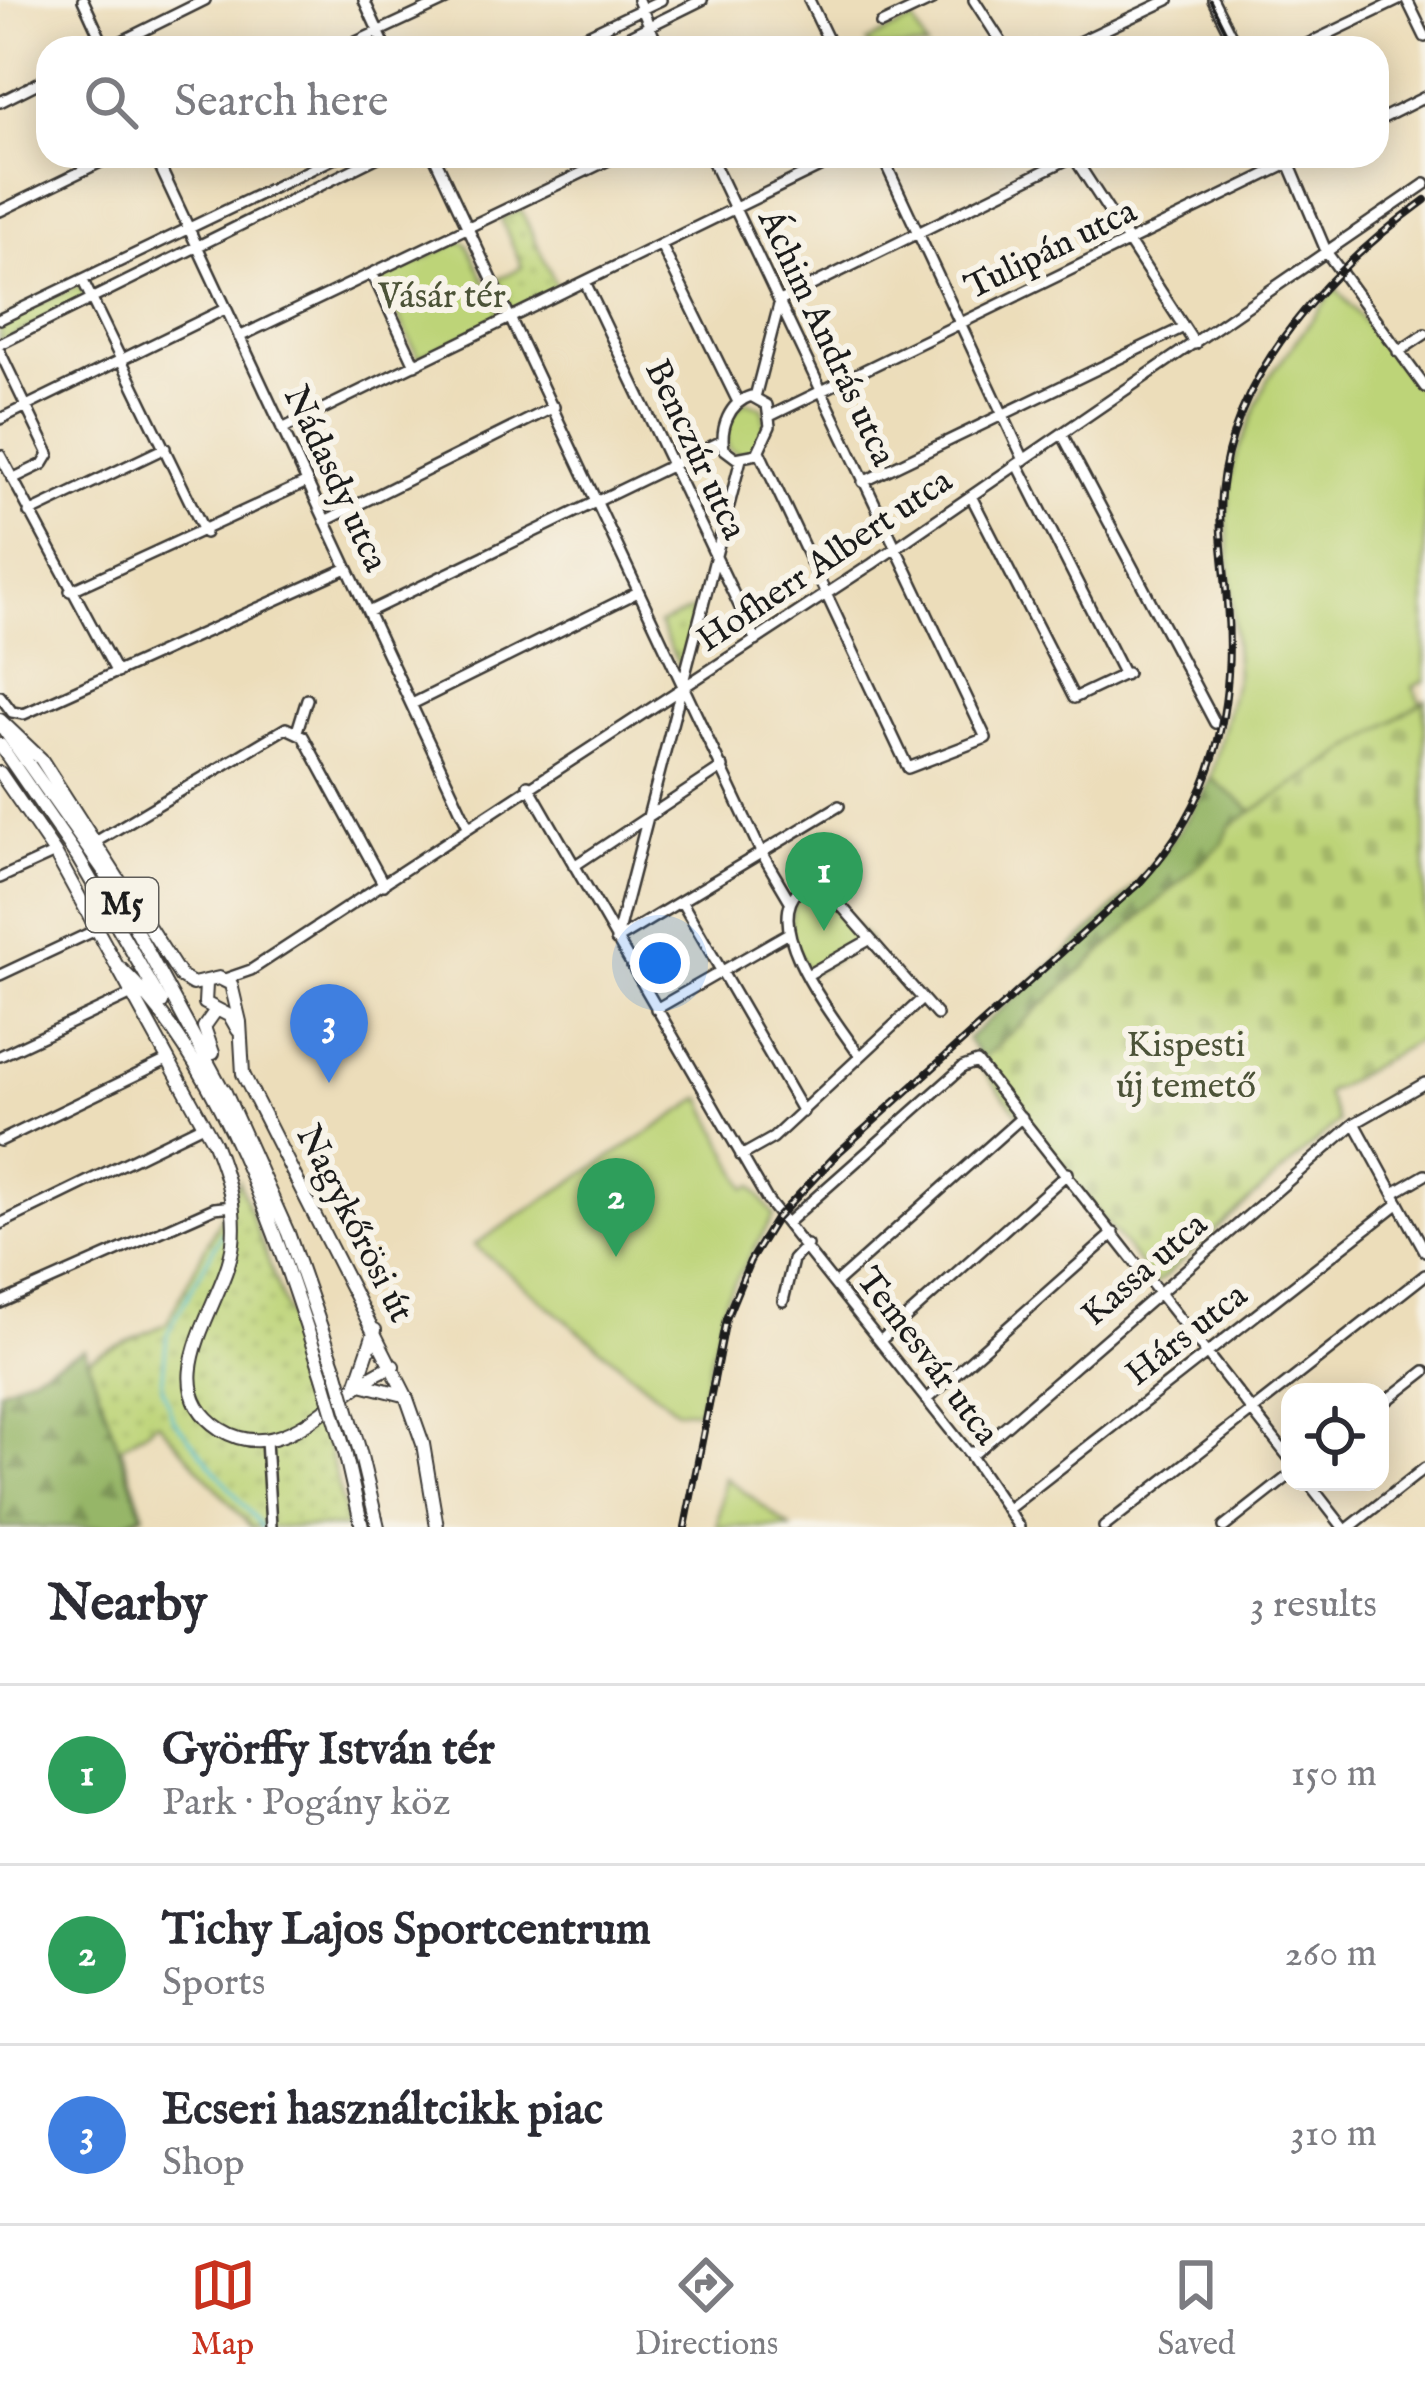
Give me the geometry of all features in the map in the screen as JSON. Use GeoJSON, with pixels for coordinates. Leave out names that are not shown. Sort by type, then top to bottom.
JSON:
{"type":"FeatureCollection","features":[{"type":"Feature","properties":{"kind":"main road"},"geometry":{"type":"LineString","coordinates":[[0,722],[40,759],[182,977],[206,984],[225,979]]}},
{"type":"Feature","properties":{"kind":"main road","name":"M5"},"geometry":{"type":"LineString","coordinates":[[0,722],[104,872],[226,1096],[289,1233],[378,1527]]}},
{"type":"Feature","properties":{"kind":"main road","name":"M5"},"geometry":{"type":"LineString","coordinates":[[0,745],[78,858],[174,1026],[259,1199],[330,1375]]}},
{"type":"Feature","properties":{"kind":"main road"},"geometry":{"type":"LineString","coordinates":[[2,778],[55,853],[203,1125],[233,1206],[230,1263],[195,1345],[190,1378],[194,1398],[210,1421],[236,1437],[266,1440]]}},
{"type":"Feature","properties":{"kind":"main road"},"geometry":{"type":"LineString","coordinates":[[112,960],[174,1026]]}},
{"type":"Feature","properties":{"kind":"main road","name":"Nagykőrösi út"},"geometry":{"type":"LineString","coordinates":[[225,979],[234,994],[246,1082],[406,1396],[423,1444],[437,1527]]}},
{"type":"Feature","properties":{"kind":"main road","name":"Nagykőrösi út"},"geometry":{"type":"LineString","coordinates":[[206,984],[205,1003],[234,1021],[240,1041]]}},
{"type":"Feature","properties":{"kind":"main road"},"geometry":{"type":"LineString","coordinates":[[226,1096],[205,1031],[217,1010],[230,1006],[234,994]]}},
{"type":"Feature","properties":{"kind":"main road"},"geometry":{"type":"LineString","coordinates":[[375,1330],[356,1384],[380,1385],[406,1396]]}},
{"type":"Feature","properties":{"kind":"main road","name":"Nagykőrösi út"},"geometry":{"type":"LineString","coordinates":[[266,1440],[293,1430],[356,1384],[392,1366]]}},
{"type":"Feature","properties":{"kind":"main road","name":"M5"},"geometry":{"type":"LineString","coordinates":[[352,1452],[362,1527]]}},
{"type":"Feature","properties":{"kind":"street"},"geometry":{"type":"LineString","coordinates":[[82,0],[100,36]]}},
{"type":"Feature","properties":{"kind":"street"},"geometry":{"type":"LineString","coordinates":[[163,0],[170,16]]}},
{"type":"Feature","properties":{"kind":"street"},"geometry":{"type":"LineString","coordinates":[[130,36],[205,0]]}},
{"type":"Feature","properties":{"kind":"street"},"geometry":{"type":"LineString","coordinates":[[364,0],[380,36]]}},
{"type":"Feature","properties":{"kind":"street"},"geometry":{"type":"LineString","coordinates":[[369,36],[446,0]]}},
{"type":"Feature","properties":{"kind":"street"},"geometry":{"type":"LineString","coordinates":[[582,36],[640,4],[661,0]]}},
{"type":"Feature","properties":{"kind":"street"},"geometry":{"type":"LineString","coordinates":[[631,36],[703,0]]}},
{"type":"Feature","properties":{"kind":"street"},"geometry":{"type":"LineString","coordinates":[[809,0],[826,36]]}},
{"type":"Feature","properties":{"kind":"street"},"geometry":{"type":"LineString","coordinates":[[881,24],[932,0]]}},
{"type":"Feature","properties":{"kind":"street"},"geometry":{"type":"LineString","coordinates":[[974,0],[997,36]]}},
{"type":"Feature","properties":{"kind":"street"},"geometry":{"type":"LineString","coordinates":[[1092,36],[1168,0]]}},
{"type":"Feature","properties":{"kind":"street"},"geometry":{"type":"LineString","coordinates":[[1213,0],[1231,36]]}},
{"type":"Feature","properties":{"kind":"street"},"geometry":{"type":"LineString","coordinates":[[1325,36],[1403,0],[1425,37]]}},
{"type":"Feature","properties":{"kind":"street"},"geometry":{"type":"LineString","coordinates":[[640,4],[654,36]]}},
{"type":"Feature","properties":{"kind":"street"},"geometry":{"type":"LineString","coordinates":[[0,102],[36,84]]}},
{"type":"Feature","properties":{"kind":"street"},"geometry":{"type":"LineString","coordinates":[[1389,115],[1425,97]]}},
{"type":"Feature","properties":{"kind":"street"},"geometry":{"type":"LineString","coordinates":[[0,211],[88,168]]}},
{"type":"Feature","properties":{"kind":"street","name":"Nádasdy utca"},"geometry":{"type":"LineString","coordinates":[[161,168],[467,824]]}},
{"type":"Feature","properties":{"kind":"street"},"geometry":{"type":"LineString","coordinates":[[0,319],[314,168]]}},
{"type":"Feature","properties":{"kind":"street"},"geometry":{"type":"LineString","coordinates":[[12,479],[43,464],[49,454],[0,348],[356,168]]}},
{"type":"Feature","properties":{"kind":"street"},"geometry":{"type":"LineString","coordinates":[[440,168],[761,852],[790,901],[787,934],[859,1055]]}},
{"type":"Feature","properties":{"kind":"street"},"geometry":{"type":"LineString","coordinates":[[239,338],[593,168]]}},
{"type":"Feature","properties":{"kind":"street","name":"Áchim András utca"},"geometry":{"type":"LineString","coordinates":[[716,168],[986,738],[908,768],[825,595]]}},
{"type":"Feature","properties":{"kind":"street"},"geometry":{"type":"LineString","coordinates":[[282,429],[818,168]]}},
{"type":"Feature","properties":{"kind":"street"},"geometry":{"type":"LineString","coordinates":[[888,168],[1021,462],[1125,674],[1074,698],[971,496]]}},
{"type":"Feature","properties":{"kind":"street"},"geometry":{"type":"LineString","coordinates":[[755,398],[780,301],[1050,168]]}},
{"type":"Feature","properties":{"kind":"street"},"geometry":{"type":"LineString","coordinates":[[1082,168],[1195,344]]}},
{"type":"Feature","properties":{"kind":"street","name":"Tulipán utca"},"geometry":{"type":"LineString","coordinates":[[770,416],[1129,242],[1267,168]]}},
{"type":"Feature","properties":{"kind":"street"},"geometry":{"type":"LineString","coordinates":[[1290,168],[1340,273],[1425,387]]}},
{"type":"Feature","properties":{"kind":"street","name":"Hofherr Albert utca"},"geometry":{"type":"LineString","coordinates":[[225,979],[249,972],[384,885],[467,824],[825,595],[1425,184]]}},
{"type":"Feature","properties":{"kind":"street"},"geometry":{"type":"LineString","coordinates":[[661,244],[738,402],[722,441],[726,453],[741,459],[759,452]]}},
{"type":"Feature","properties":{"kind":"street"},"geometry":{"type":"LineString","coordinates":[[373,275],[415,365]]}},
{"type":"Feature","properties":{"kind":"street"},"geometry":{"type":"LineString","coordinates":[[83,281],[205,533]]}},
{"type":"Feature","properties":{"kind":"street","name":"Benczúr utca"},"geometry":{"type":"LineString","coordinates":[[585,282],[755,641]]}},
{"type":"Feature","properties":{"kind":"street"},"geometry":{"type":"LineString","coordinates":[[0,419],[225,309]]}},
{"type":"Feature","properties":{"kind":"street"},"geometry":{"type":"LineString","coordinates":[[863,482],[1184,327]]}},
{"type":"Feature","properties":{"kind":"street"},"geometry":{"type":"LineString","coordinates":[[1399,352],[1425,334]]}},
{"type":"Feature","properties":{"kind":"street"},"geometry":{"type":"LineString","coordinates":[[738,402],[755,398]]}},
{"type":"Feature","properties":{"kind":"street"},"geometry":{"type":"LineString","coordinates":[[755,398],[770,416],[759,452],[825,595]]}},
{"type":"Feature","properties":{"kind":"street"},"geometry":{"type":"LineString","coordinates":[[325,521],[554,406]]}},
{"type":"Feature","properties":{"kind":"street"},"geometry":{"type":"LineString","coordinates":[[1062,434],[1215,723]]}},
{"type":"Feature","properties":{"kind":"street"},"geometry":{"type":"LineString","coordinates":[[368,612],[722,441]]}},
{"type":"Feature","properties":{"kind":"street"},"geometry":{"type":"LineString","coordinates":[[29,513],[165,448]]}},
{"type":"Feature","properties":{"kind":"street"},"geometry":{"type":"LineString","coordinates":[[1,458],[117,673]]}},
{"type":"Feature","properties":{"kind":"street"},"geometry":{"type":"LineString","coordinates":[[616,940],[741,459]]}},
{"type":"Feature","properties":{"kind":"street"},"geometry":{"type":"LineString","coordinates":[[70,591],[205,533],[307,482]]}},
{"type":"Feature","properties":{"kind":"street"},"geometry":{"type":"LineString","coordinates":[[0,696],[21,714],[347,568]]}},
{"type":"Feature","properties":{"kind":"street"},"geometry":{"type":"LineString","coordinates":[[412,704],[638,592]]}},
{"type":"Feature","properties":{"kind":"street"},"geometry":{"type":"LineString","coordinates":[[307,699],[298,731],[384,885]]}},
{"type":"Feature","properties":{"kind":"street"},"geometry":{"type":"LineString","coordinates":[[97,841],[278,729],[298,731]]}},
{"type":"Feature","properties":{"kind":"street"},"geometry":{"type":"LineString","coordinates":[[574,866],[723,767]]}},
{"type":"Feature","properties":{"kind":"street","name":"Temesvár utca"},"geometry":{"type":"LineString","coordinates":[[528,785],[768,1201],[968,1452],[1018,1527]]}},
{"type":"Feature","properties":{"kind":"street"},"geometry":{"type":"LineString","coordinates":[[616,940],[839,806]]}},
{"type":"Feature","properties":{"kind":"street"},"geometry":{"type":"LineString","coordinates":[[0,878],[55,853]]}},
{"type":"Feature","properties":{"kind":"street"},"geometry":{"type":"LineString","coordinates":[[790,901],[803,888],[826,893],[937,1015]]}},
{"type":"Feature","properties":{"kind":"street"},"geometry":{"type":"LineString","coordinates":[[681,901],[802,1112]]}},
{"type":"Feature","properties":{"kind":"street"},"geometry":{"type":"LineString","coordinates":[[0,975],[96,930]]}},
{"type":"Feature","properties":{"kind":"street"},"geometry":{"type":"LineString","coordinates":[[656,1009],[787,934]]}},
{"type":"Feature","properties":{"kind":"street"},"geometry":{"type":"LineString","coordinates":[[809,974],[869,940]]}},
{"type":"Feature","properties":{"kind":"street","name":"Hofherr Albert utca"},"geometry":{"type":"LineString","coordinates":[[234,994],[249,972]]}},
{"type":"Feature","properties":{"kind":"street"},"geometry":{"type":"LineString","coordinates":[[0,1056],[130,994]]}},
{"type":"Feature","properties":{"kind":"street"},"geometry":{"type":"LineString","coordinates":[[741,1156],[773,1138],[922,1000]]}},
{"type":"Feature","properties":{"kind":"street"},"geometry":{"type":"LineString","coordinates":[[0,1141],[167,1060]]}},
{"type":"Feature","properties":{"kind":"street"},"geometry":{"type":"LineString","coordinates":[[788,1222],[974,1061],[1068,1173],[1281,1448]]}},
{"type":"Feature","properties":{"kind":"street","name":"Kassa utca"},"geometry":{"type":"LineString","coordinates":[[968,1452],[976,1452],[1355,1123],[1425,1083]]}},
{"type":"Feature","properties":{"kind":"street"},"geometry":{"type":"LineString","coordinates":[[836,1283],[1022,1117]]}},
{"type":"Feature","properties":{"kind":"street"},"geometry":{"type":"LineString","coordinates":[[1355,1123],[1425,1251]]}},
{"type":"Feature","properties":{"kind":"street"},"geometry":{"type":"LineString","coordinates":[[0,1224],[203,1125]]}},
{"type":"Feature","properties":{"kind":"street"},"geometry":{"type":"LineString","coordinates":[[880,1341],[1068,1173]]}},
{"type":"Feature","properties":{"kind":"street","name":"Hárs utca"},"geometry":{"type":"LineString","coordinates":[[1008,1510],[1425,1175]]}},
{"type":"Feature","properties":{"kind":"street"},"geometry":{"type":"LineString","coordinates":[[0,1303],[214,1208],[233,1206]]}},
{"type":"Feature","properties":{"kind":"street"},"geometry":{"type":"LineString","coordinates":[[926,1400],[1114,1233]]}},
{"type":"Feature","properties":{"kind":"street"},"geometry":{"type":"LineString","coordinates":[[783,1301],[793,1260],[807,1245]]}},
{"type":"Feature","properties":{"kind":"street"},"geometry":{"type":"LineString","coordinates":[[1104,1527],[1425,1275]]}},
{"type":"Feature","properties":{"kind":"street"},"geometry":{"type":"LineString","coordinates":[[1389,1399],[1425,1371]]}},
{"type":"Feature","properties":{"kind":"street"},"geometry":{"type":"LineString","coordinates":[[266,1440],[271,1527]]}},
{"type":"Feature","properties":{"kind":"street"},"geometry":{"type":"LineString","coordinates":[[1316,1491],[1347,1527],[1425,1468]]}},
{"type":"Feature","properties":{"kind":"street"},"geometry":{"type":"LineString","coordinates":[[1224,1527],[1281,1482]]}},
{"type":"Feature","properties":{"kind":"green space"},"geometry":{"type":"Polygon","coordinates":[[[913,20],[921,36],[880,36],[913,20]]]}},
{"type":"Feature","properties":{"kind":"green space"},"geometry":{"type":"Polygon","coordinates":[[[521,210],[559,291],[512,313],[498,279],[522,267],[501,219],[521,210]]]}},
{"type":"Feature","properties":{"kind":"green space","name":"Vásár tér"},"geometry":{"type":"Polygon","coordinates":[[[460,241],[467,244],[499,311],[495,321],[418,357],[381,281],[460,241]]]}},
{"type":"Feature","properties":{"kind":"green space"},"geometry":{"type":"Polygon","coordinates":[[[80,285],[87,299],[0,342],[0,321],[80,285]]]}},
{"type":"Feature","properties":{"kind":"green space"},"geometry":{"type":"Polygon","coordinates":[[[1336,288],[1425,396],[1425,681],[1413,687],[1421,703],[1253,811],[1211,778],[1237,674],[1227,519],[1233,463],[1267,380],[1336,288]]]}},
{"type":"Feature","properties":{"kind":"green space"},"geometry":{"type":"Polygon","coordinates":[[[746,401],[763,408],[765,427],[756,449],[742,455],[729,449],[726,435],[732,416],[746,401]]]}},
{"type":"Feature","properties":{"kind":"green space"},"geometry":{"type":"Polygon","coordinates":[[[699,607],[685,665],[680,668],[659,624],[699,607]]]}},
{"type":"Feature","properties":{"kind":"green space","name":"Kispesti új temető"},"geometry":{"type":"Polygon","coordinates":[[[1425,700],[1425,1036],[1326,1094],[1338,1122],[1156,1284],[980,1067],[982,1059],[1223,843],[1230,826],[1425,700]]]}},
{"type":"Feature","properties":{"kind":"green space"},"geometry":{"type":"Polygon","coordinates":[[[1211,778],[1253,811],[1230,826],[1223,843],[982,1059],[967,1039],[1133,887],[1162,854],[1211,778]]]}},
{"type":"Feature","properties":{"kind":"green space"},"geometry":{"type":"Polygon","coordinates":[[[796,892],[826,893],[869,940],[809,974],[788,937],[796,892]]]}},
{"type":"Feature","properties":{"kind":"green space"},"geometry":{"type":"Polygon","coordinates":[[[702,1098],[746,1189],[752,1186],[774,1215],[725,1299],[698,1411],[676,1410],[474,1245],[702,1098]]]}},
{"type":"Feature","properties":{"kind":"green space"},"geometry":{"type":"Polygon","coordinates":[[[239,1181],[313,1384],[348,1527],[251,1527],[158,1422],[121,1447],[144,1515],[121,1527],[0,1527],[0,1399],[167,1323],[239,1181]]]}},
{"type":"Feature","properties":{"kind":"green space"},"geometry":{"type":"Polygon","coordinates":[[[84,1349],[142,1514],[116,1527],[0,1527],[0,1390],[84,1349]]]}},
{"type":"Feature","properties":{"kind":"green space"},"geometry":{"type":"Polygon","coordinates":[[[725,1477],[790,1527],[717,1527],[725,1477]]]}},
{"type":"Feature","properties":{"kind":"waterway"},"geometry":{"type":"LineString","coordinates":[[222,1233],[167,1334],[162,1386],[173,1419],[262,1527]]}},
{"type":"Feature","properties":{"kind":"tram line"},"geometry":{"type":"LineString","coordinates":[[1210,0],[1228,36]]}},
{"type":"Feature","properties":{"kind":"railway"},"geometry":{"type":"LineString","coordinates":[[685,1527],[726,1319],[750,1261],[776,1219],[839,1152],[1140,882],[1186,820],[1215,752],[1223,717],[1229,642],[1221,493],[1229,448],[1244,405],[1266,365],[1321,291],[1425,200]]}},
{"type":"Feature","properties":{"kind":"place","name":"Györffy István tér"},"geometry":{"type":"Point","coordinates":[824,931]}},
{"type":"Feature","properties":{"kind":"place","name":"Ecseri használtcikk piac"},"geometry":{"type":"Point","coordinates":[329,1083]}},
{"type":"Feature","properties":{"kind":"place","name":"Tichy Lajos Sportcentrum"},"geometry":{"type":"Point","coordinates":[616,1257]}}]}
